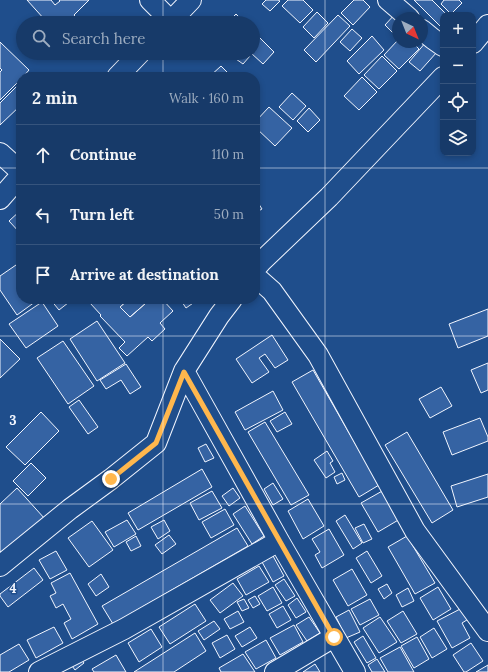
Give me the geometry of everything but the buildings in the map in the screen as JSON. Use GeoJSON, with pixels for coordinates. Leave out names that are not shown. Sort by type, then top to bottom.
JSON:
{"type":"FeatureCollection","features":[{"type":"Feature","properties":{"kind":"street"},"geometry":{"type":"LineString","coordinates":[[150,0],[165,16]]}},
{"type":"Feature","properties":{"kind":"street"},"geometry":{"type":"LineString","coordinates":[[176,16],[191,0]]}},
{"type":"Feature","properties":{"kind":"street"},"geometry":{"type":"LineString","coordinates":[[388,0],[402,12]]}},
{"type":"Feature","properties":{"kind":"street"},"geometry":{"type":"LineString","coordinates":[[476,39],[488,25]]}},
{"type":"Feature","properties":{"kind":"street"},"geometry":{"type":"LineString","coordinates":[[428,35],[440,44]]}},
{"type":"Feature","properties":{"kind":"street"},"geometry":{"type":"LineString","coordinates":[[122,72],[133,60]]}},
{"type":"Feature","properties":{"kind":"street"},"geometry":{"type":"LineString","coordinates":[[260,264],[330,197],[440,80]]}},
{"type":"Feature","properties":{"kind":"street"},"geometry":{"type":"LineString","coordinates":[[0,153],[16,167]]}},
{"type":"Feature","properties":{"kind":"street"},"geometry":{"type":"LineString","coordinates":[[0,199],[16,181]]}},
{"type":"Feature","properties":{"kind":"street"},"geometry":{"type":"LineString","coordinates":[[260,280],[272,291],[318,355],[416,531],[488,631]]}},
{"type":"Feature","properties":{"kind":"street"},"geometry":{"type":"LineString","coordinates":[[0,566],[70,509],[156,443],[184,372],[228,304]]}},
{"type":"Feature","properties":{"kind":"street"},"geometry":{"type":"LineString","coordinates":[[184,372],[355,672]]}},
{"type":"Feature","properties":{"kind":"street"},"geometry":{"type":"LineString","coordinates":[[39,672],[124,629],[279,541]]}},
{"type":"Feature","properties":{"kind":"street"},"geometry":{"type":"LineString","coordinates":[[275,672],[334,637]]}},
{"type":"Feature","properties":{"kind":"route"},"geometry":{"type":"LineString","coordinates":[[111,479],[156,443],[184,372],[334,637]]}}]}
